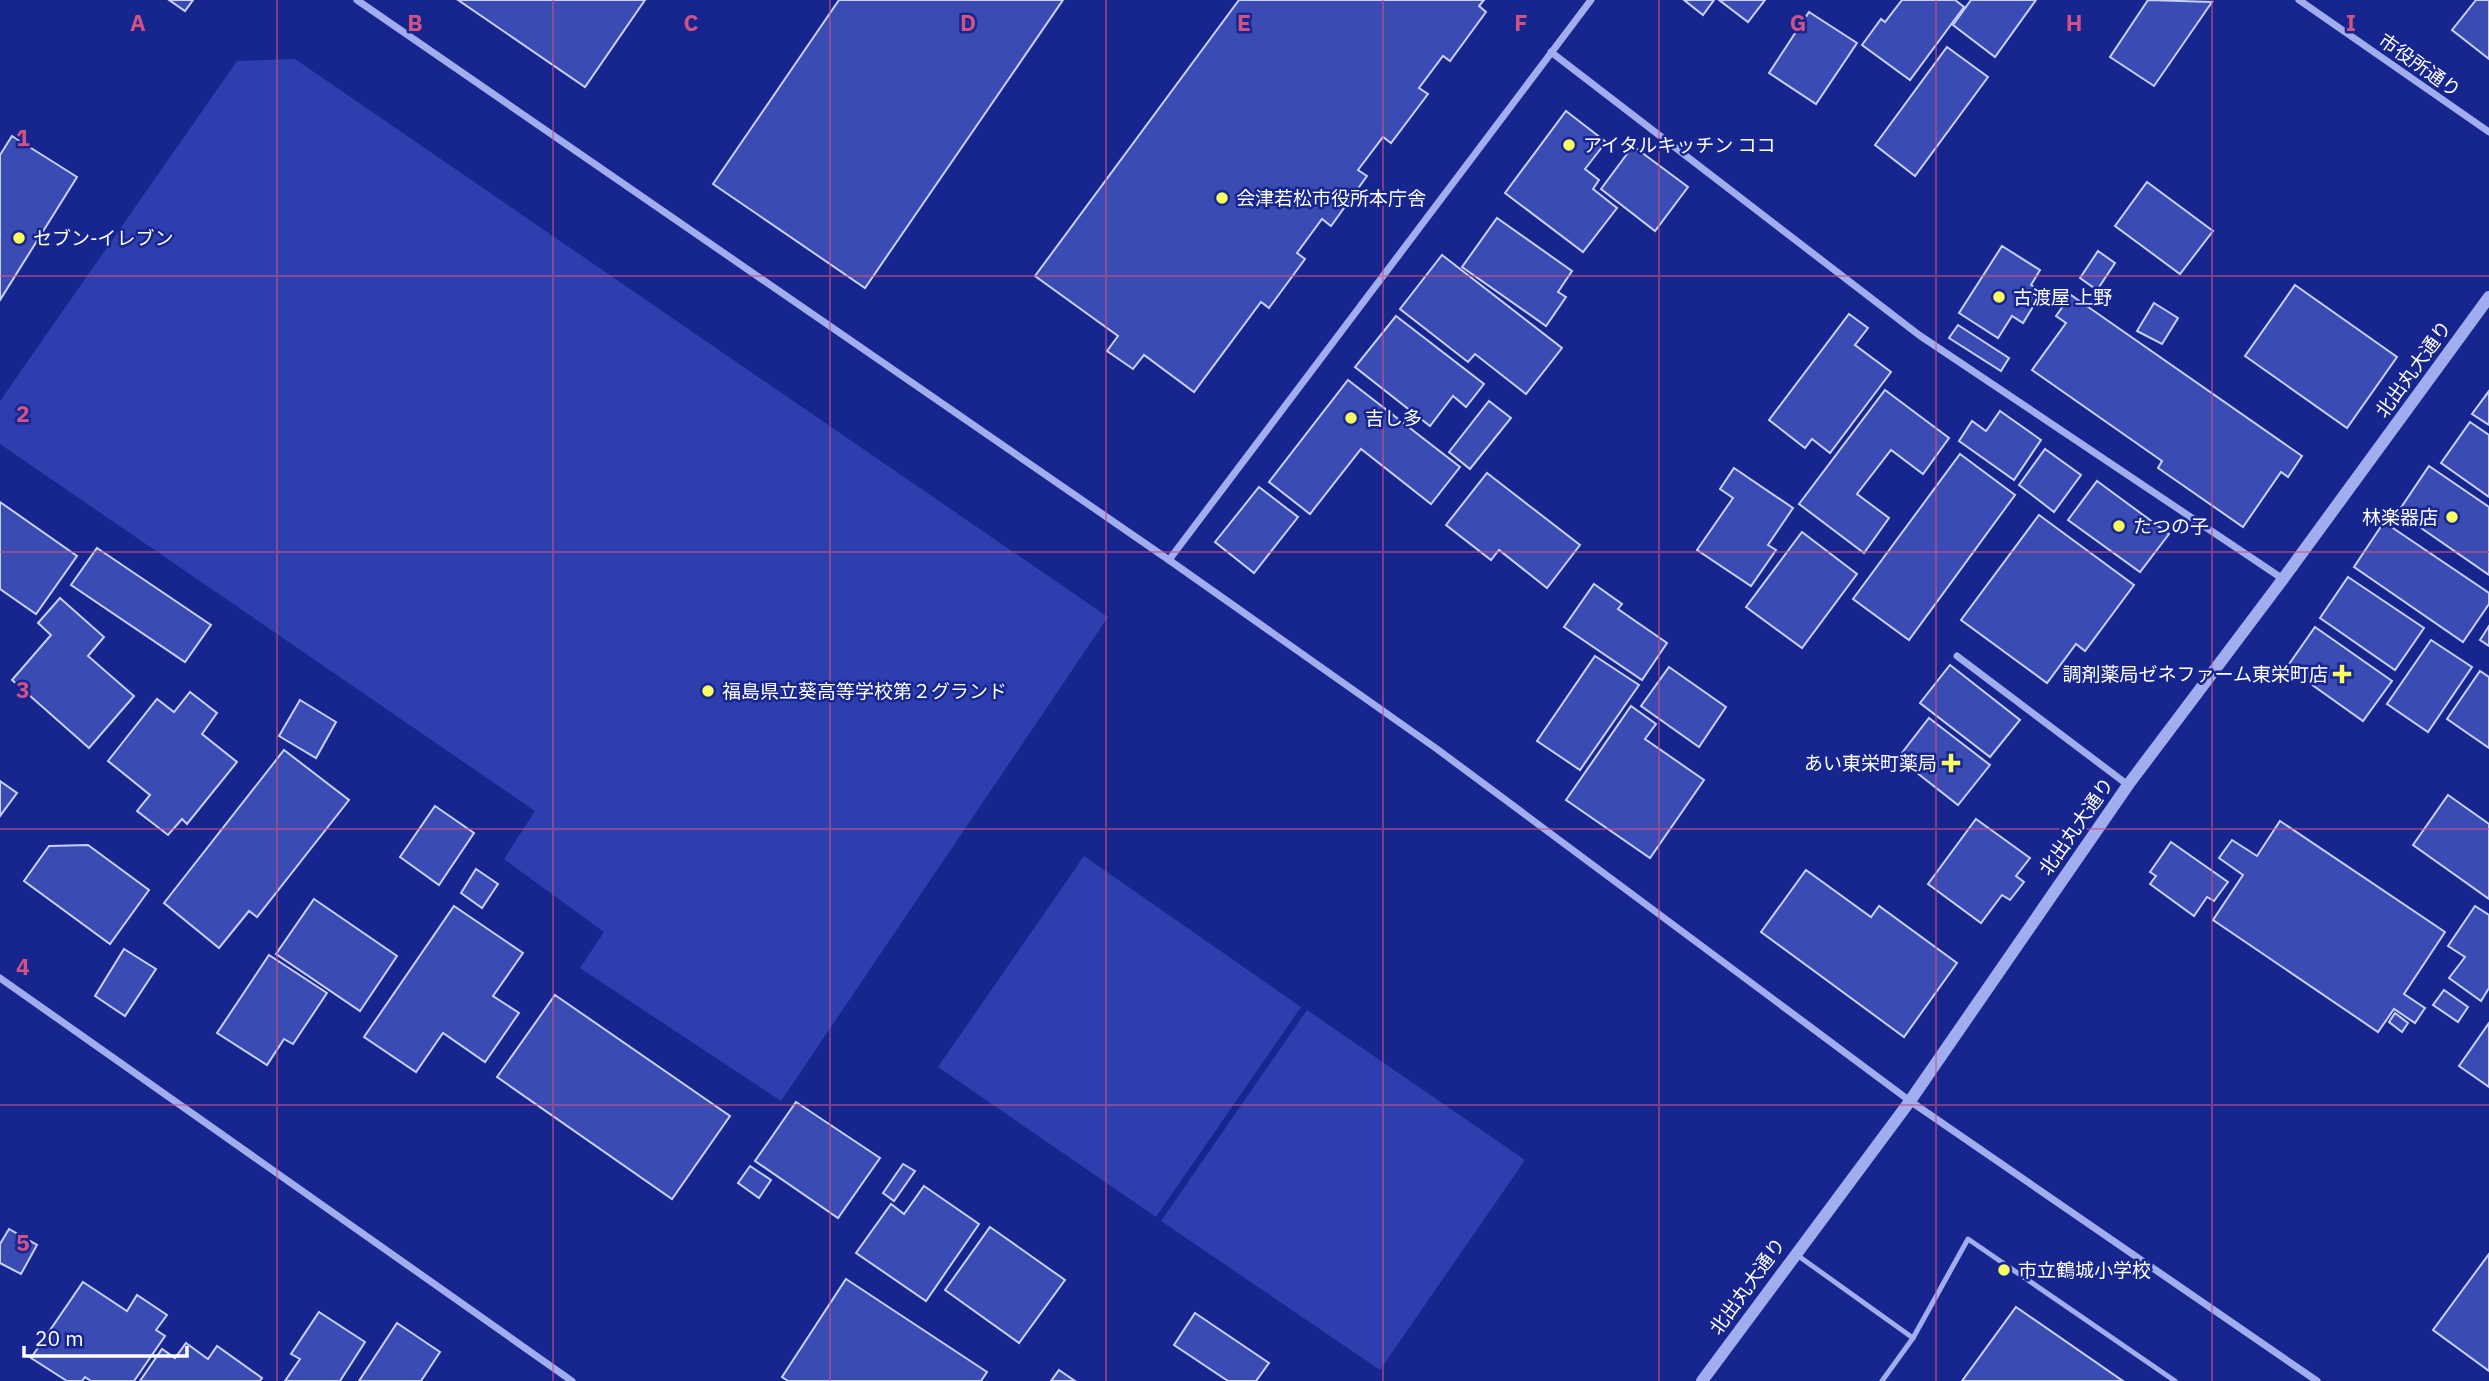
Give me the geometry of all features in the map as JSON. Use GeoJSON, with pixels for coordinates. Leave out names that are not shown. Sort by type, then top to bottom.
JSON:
{"type":"FeatureCollection","features":[{"type":"Feature","properties":{"kind":"street"},"geometry":{"type":"LineString","coordinates":[[356,0],[1169,560],[1437,749],[1910,1101],[2316,1381]]}},
{"type":"Feature","properties":{"kind":"street"},"geometry":{"type":"LineString","coordinates":[[1169,560],[1591,0]]}},
{"type":"Feature","properties":{"kind":"street","name":"市役所通り"},"geometry":{"type":"LineString","coordinates":[[2299,0],[2489,132]]}},
{"type":"Feature","properties":{"kind":"street"},"geometry":{"type":"LineString","coordinates":[[1551,52],[1919,335],[2283,579]]}},
{"type":"Feature","properties":{"kind":"street","name":"北出丸大通り"},"geometry":{"type":"LineString","coordinates":[[1702,1381],[1910,1101],[2128,785],[2489,297]]}},
{"type":"Feature","properties":{"kind":"street"},"geometry":{"type":"LineString","coordinates":[[1957,656],[2128,785]]}},
{"type":"Feature","properties":{"kind":"street"},"geometry":{"type":"LineString","coordinates":[[0,978],[572,1381]]}},
{"type":"Feature","properties":{"kind":"lane"},"geometry":{"type":"LineString","coordinates":[[1882,1381],[1913,1338],[1968,1238],[2175,1381]]}},
{"type":"Feature","properties":{"kind":"lane"},"geometry":{"type":"LineString","coordinates":[[1795,1253],[1913,1338]]}},
{"type":"Feature","properties":{"kind":"shaded area","name":"福島県立葵高等学校第２グランド"},"geometry":{"type":"Polygon","coordinates":[[[295,59],[1108,617],[781,1101],[580,968],[604,932],[504,859],[535,811],[0,444],[0,401],[237,61],[295,59]]]}},
{"type":"Feature","properties":{"kind":"shaded area"},"geometry":{"type":"Polygon","coordinates":[[[1084,856],[1301,1007],[1156,1217],[938,1067],[1084,856]]]}},
{"type":"Feature","properties":{"kind":"shaded area"},"geometry":{"type":"Polygon","coordinates":[[[1307,1010],[1525,1160],[1380,1370],[1161,1221],[1307,1010]]]}},
{"type":"Feature","properties":{"kind":"building"},"geometry":{"type":"Polygon","coordinates":[[[169,0],[193,0],[185,11],[169,0]]]}},
{"type":"Feature","properties":{"kind":"building"},"geometry":{"type":"Polygon","coordinates":[[[458,0],[645,0],[585,87],[458,0]]]}},
{"type":"Feature","properties":{"kind":"building"},"geometry":{"type":"Polygon","coordinates":[[[839,0],[1063,0],[865,288],[713,184],[839,0]]]}},
{"type":"Feature","properties":{"kind":"building","name":"会津若松市役所本庁舎"},"geometry":{"type":"Polygon","coordinates":[[[1239,0],[1484,0],[1479,6],[1486,12],[1450,61],[1443,56],[1419,88],[1428,94],[1391,143],[1383,137],[1358,170],[1367,176],[1331,226],[1322,219],[1297,253],[1305,259],[1269,308],[1261,302],[1194,392],[1144,355],[1133,369],[1107,351],[1118,336],[1035,276],[1239,0]]]}},
{"type":"Feature","properties":{"kind":"building"},"geometry":{"type":"Polygon","coordinates":[[[1684,0],[1714,0],[1703,15],[1684,0]]]}},
{"type":"Feature","properties":{"kind":"building"},"geometry":{"type":"Polygon","coordinates":[[[1719,0],[1765,0],[1748,22],[1719,0]]]}},
{"type":"Feature","properties":{"kind":"building"},"geometry":{"type":"Polygon","coordinates":[[[1902,0],[1955,0],[1964,7],[1910,80],[1862,45],[1881,19],[1885,22],[1902,0]]]}},
{"type":"Feature","properties":{"kind":"building"},"geometry":{"type":"Polygon","coordinates":[[[1971,0],[2036,0],[1995,57],[1953,25],[1971,0]]]}},
{"type":"Feature","properties":{"kind":"building"},"geometry":{"type":"Polygon","coordinates":[[[2148,0],[2212,2],[2154,86],[2110,57],[2148,0]]]}},
{"type":"Feature","properties":{"kind":"building"},"geometry":{"type":"Polygon","coordinates":[[[2476,0],[2489,0],[2489,59],[2452,30],[2476,0]]]}},
{"type":"Feature","properties":{"kind":"building"},"geometry":{"type":"Polygon","coordinates":[[[1809,12],[1857,43],[1816,104],[1769,73],[1809,12]]]}},
{"type":"Feature","properties":{"kind":"building"},"geometry":{"type":"Polygon","coordinates":[[[1947,47],[1988,77],[1915,176],[1875,145],[1947,47]]]}},
{"type":"Feature","properties":{"kind":"building"},"geometry":{"type":"Polygon","coordinates":[[[1566,111],[1606,142],[1585,169],[1599,180],[1593,189],[1617,208],[1583,252],[1505,193],[1566,111]]]}},
{"type":"Feature","properties":{"kind":"building","name":"セブン-イレブン"},"geometry":{"type":"Polygon","coordinates":[[[12,136],[77,177],[0,300],[0,155],[12,136]]]}},
{"type":"Feature","properties":{"kind":"building"},"geometry":{"type":"Polygon","coordinates":[[[1633,146],[1688,187],[1655,231],[1601,189],[1633,146]]]}},
{"type":"Feature","properties":{"kind":"building"},"geometry":{"type":"Polygon","coordinates":[[[2147,182],[2213,231],[2180,274],[2115,226],[2147,182]]]}},
{"type":"Feature","properties":{"kind":"building"},"geometry":{"type":"Polygon","coordinates":[[[1497,218],[1572,271],[1558,292],[1566,297],[1546,326],[1462,267],[1497,218]]]}},
{"type":"Feature","properties":{"kind":"building"},"geometry":{"type":"Polygon","coordinates":[[[2002,246],[2040,270],[2031,285],[2042,292],[2023,323],[2012,316],[1998,338],[1959,313],[2002,246]]]}},
{"type":"Feature","properties":{"kind":"building"},"geometry":{"type":"Polygon","coordinates":[[[2098,251],[2115,263],[2097,290],[2080,278],[2098,251]]]}},
{"type":"Feature","properties":{"kind":"building"},"geometry":{"type":"Polygon","coordinates":[[[1442,255],[1562,348],[1526,394],[1475,354],[1468,362],[1400,309],[1442,255]]]}},
{"type":"Feature","properties":{"kind":"building"},"geometry":{"type":"Polygon","coordinates":[[[2295,285],[2397,357],[2347,428],[2245,356],[2295,285]]]}},
{"type":"Feature","properties":{"kind":"building"},"geometry":{"type":"Polygon","coordinates":[[[2071,295],[2302,456],[2288,477],[2281,472],[2243,527],[2158,468],[2162,461],[2032,370],[2066,323],[2056,316],[2071,295]]]}},
{"type":"Feature","properties":{"kind":"building"},"geometry":{"type":"Polygon","coordinates":[[[2154,303],[2178,318],[2162,344],[2137,331],[2154,303]]]}},
{"type":"Feature","properties":{"kind":"building"},"geometry":{"type":"Polygon","coordinates":[[[1849,314],[1868,328],[1855,345],[1891,372],[1830,453],[1812,439],[1805,448],[1769,420],[1849,314]]]}},
{"type":"Feature","properties":{"kind":"building"},"geometry":{"type":"Polygon","coordinates":[[[1396,316],[1484,384],[1466,407],[1453,396],[1430,426],[1355,367],[1396,316]]]}},
{"type":"Feature","properties":{"kind":"building"},"geometry":{"type":"Polygon","coordinates":[[[1958,325],[2009,358],[2001,371],[1949,338],[1958,325]]]}},
{"type":"Feature","properties":{"kind":"building"},"geometry":{"type":"Polygon","coordinates":[[[1348,380],[1460,467],[1431,504],[1361,449],[1310,514],[1269,482],[1348,380]]]}},
{"type":"Feature","properties":{"kind":"building"},"geometry":{"type":"Polygon","coordinates":[[[1885,390],[1949,438],[1923,474],[1891,450],[1857,494],[1889,518],[1864,553],[1799,504],[1885,390]]]}},
{"type":"Feature","properties":{"kind":"building"},"geometry":{"type":"Polygon","coordinates":[[[2489,391],[2489,425],[2472,414],[2489,391]]]}},
{"type":"Feature","properties":{"kind":"building"},"geometry":{"type":"Polygon","coordinates":[[[1489,401],[1511,418],[1470,469],[1449,452],[1489,401]]]}},
{"type":"Feature","properties":{"kind":"building"},"geometry":{"type":"Polygon","coordinates":[[[2000,411],[2041,440],[2014,480],[1959,441],[1972,421],[1986,431],[2000,411]]]}},
{"type":"Feature","properties":{"kind":"building"},"geometry":{"type":"Polygon","coordinates":[[[2470,422],[2489,435],[2489,497],[2441,463],[2470,422]]]}},
{"type":"Feature","properties":{"kind":"building"},"geometry":{"type":"Polygon","coordinates":[[[2045,449],[2081,475],[2054,512],[2019,485],[2045,449]]]}},
{"type":"Feature","properties":{"kind":"building"},"geometry":{"type":"Polygon","coordinates":[[[1960,454],[2015,495],[1909,640],[1853,599],[1960,454]]]}},
{"type":"Feature","properties":{"kind":"building"},"geometry":{"type":"Polygon","coordinates":[[[2429,466],[2489,507],[2489,575],[2398,512],[2429,466]]]}},
{"type":"Feature","properties":{"kind":"building"},"geometry":{"type":"Polygon","coordinates":[[[1734,468],[1793,508],[1768,545],[1776,550],[1751,586],[1697,550],[1733,498],[1720,489],[1734,468]]]}},
{"type":"Feature","properties":{"kind":"building"},"geometry":{"type":"Polygon","coordinates":[[[1487,473],[1580,545],[1547,588],[1499,550],[1491,560],[1446,525],[1487,473]]]}},
{"type":"Feature","properties":{"kind":"building"},"geometry":{"type":"Polygon","coordinates":[[[2097,481],[2169,534],[2140,572],[2068,520],[2097,481]]]}},
{"type":"Feature","properties":{"kind":"building"},"geometry":{"type":"Polygon","coordinates":[[[1259,487],[1298,517],[1254,573],[1215,542],[1259,487]]]}},
{"type":"Feature","properties":{"kind":"building"},"geometry":{"type":"Polygon","coordinates":[[[0,502],[77,556],[36,614],[0,589],[0,502]]]}},
{"type":"Feature","properties":{"kind":"building"},"geometry":{"type":"Polygon","coordinates":[[[2039,515],[2134,585],[2085,651],[2076,644],[2047,683],[1961,620],[2039,515]]]}},
{"type":"Feature","properties":{"kind":"building"},"geometry":{"type":"Polygon","coordinates":[[[2384,522],[2489,593],[2489,604],[2463,642],[2354,567],[2384,522]]]}},
{"type":"Feature","properties":{"kind":"building"},"geometry":{"type":"Polygon","coordinates":[[[1802,532],[1857,574],[1802,648],[1746,607],[1802,532]]]}},
{"type":"Feature","properties":{"kind":"building"},"geometry":{"type":"Polygon","coordinates":[[[97,548],[211,625],[185,662],[71,585],[97,548]]]}},
{"type":"Feature","properties":{"kind":"building"},"geometry":{"type":"Polygon","coordinates":[[[2348,577],[2424,628],[2395,670],[2320,618],[2348,577]]]}},
{"type":"Feature","properties":{"kind":"building"},"geometry":{"type":"Polygon","coordinates":[[[1594,584],[1622,604],[1618,609],[1667,643],[1642,680],[1564,627],[1594,584]]]}},
{"type":"Feature","properties":{"kind":"building"},"geometry":{"type":"Polygon","coordinates":[[[60,598],[104,637],[88,656],[134,696],[89,748],[12,680],[51,635],[38,623],[60,598]]]}},
{"type":"Feature","properties":{"kind":"building"},"geometry":{"type":"Polygon","coordinates":[[[2489,626],[2489,646],[2480,640],[2489,626]]]}},
{"type":"Feature","properties":{"kind":"building"},"geometry":{"type":"Polygon","coordinates":[[[2315,627],[2392,681],[2363,721],[2287,667],[2315,627]]]}},
{"type":"Feature","properties":{"kind":"building"},"geometry":{"type":"Polygon","coordinates":[[[2431,640],[2472,667],[2428,732],[2387,704],[2431,640]]]}},
{"type":"Feature","properties":{"kind":"building"},"geometry":{"type":"Polygon","coordinates":[[[1595,656],[1639,685],[1580,770],[1537,741],[1595,656]]]}},
{"type":"Feature","properties":{"kind":"building"},"geometry":{"type":"Polygon","coordinates":[[[1950,665],[2020,720],[1990,757],[1920,703],[1950,665]]]}},
{"type":"Feature","properties":{"kind":"building"},"geometry":{"type":"Polygon","coordinates":[[[1669,667],[1726,707],[1699,747],[1641,706],[1669,667]]]}},
{"type":"Feature","properties":{"kind":"building"},"geometry":{"type":"Polygon","coordinates":[[[2480,671],[2489,677],[2489,748],[2447,719],[2480,671]]]}},
{"type":"Feature","properties":{"kind":"building"},"geometry":{"type":"Polygon","coordinates":[[[190,692],[217,713],[202,734],[237,762],[187,824],[182,819],[168,835],[137,811],[150,795],[108,761],[157,699],[174,712],[190,692]]]}},
{"type":"Feature","properties":{"kind":"building"},"geometry":{"type":"Polygon","coordinates":[[[300,700],[336,722],[316,758],[279,736],[300,700]]]}},
{"type":"Feature","properties":{"kind":"building"},"geometry":{"type":"Polygon","coordinates":[[[1631,706],[1656,724],[1645,739],[1704,780],[1650,858],[1566,800],[1631,706]]]}},
{"type":"Feature","properties":{"kind":"building"},"geometry":{"type":"Polygon","coordinates":[[[1929,718],[1990,765],[1958,805],[1898,758],[1929,718]]]}},
{"type":"Feature","properties":{"kind":"building"},"geometry":{"type":"Polygon","coordinates":[[[284,750],[349,800],[257,917],[249,911],[219,948],[164,903],[284,750]]]}},
{"type":"Feature","properties":{"kind":"building"},"geometry":{"type":"Polygon","coordinates":[[[0,781],[17,793],[0,816],[0,781]]]}},
{"type":"Feature","properties":{"kind":"building"},"geometry":{"type":"Polygon","coordinates":[[[2448,795],[2489,824],[2489,899],[2413,845],[2448,795]]]}},
{"type":"Feature","properties":{"kind":"building"},"geometry":{"type":"Polygon","coordinates":[[[435,806],[474,833],[439,885],[400,857],[435,806]]]}},
{"type":"Feature","properties":{"kind":"building"},"geometry":{"type":"Polygon","coordinates":[[[1976,819],[2030,858],[2016,876],[2024,882],[2010,900],[2002,895],[1981,923],[1928,884],[1976,819]]]}},
{"type":"Feature","properties":{"kind":"building"},"geometry":{"type":"Polygon","coordinates":[[[2280,821],[2445,932],[2404,994],[2425,1008],[2415,1023],[2394,1009],[2378,1032],[2213,920],[2243,875],[2219,858],[2232,840],[2257,856],[2280,821]]]}},
{"type":"Feature","properties":{"kind":"building"},"geometry":{"type":"Polygon","coordinates":[[[2171,842],[2228,882],[2214,901],[2207,897],[2194,916],[2150,884],[2156,876],[2150,872],[2171,842]]]}},
{"type":"Feature","properties":{"kind":"building"},"geometry":{"type":"Polygon","coordinates":[[[88,845],[149,890],[110,944],[24,881],[49,846],[88,845]]]}},
{"type":"Feature","properties":{"kind":"building"},"geometry":{"type":"Polygon","coordinates":[[[476,869],[498,884],[482,908],[461,893],[476,869]]]}},
{"type":"Feature","properties":{"kind":"building"},"geometry":{"type":"Polygon","coordinates":[[[1806,870],[1871,917],[1879,906],[1957,963],[1904,1037],[1761,932],[1806,870]]]}},
{"type":"Feature","properties":{"kind":"building"},"geometry":{"type":"Polygon","coordinates":[[[314,899],[397,956],[360,1011],[276,954],[314,899]]]}},
{"type":"Feature","properties":{"kind":"building"},"geometry":{"type":"Polygon","coordinates":[[[454,906],[523,953],[493,996],[519,1013],[485,1062],[443,1033],[416,1072],[364,1037],[454,906]]]}},
{"type":"Feature","properties":{"kind":"building"},"geometry":{"type":"Polygon","coordinates":[[[2475,906],[2489,915],[2489,988],[2481,1001],[2449,978],[2465,957],[2448,946],[2475,906]]]}},
{"type":"Feature","properties":{"kind":"building"},"geometry":{"type":"Polygon","coordinates":[[[124,949],[156,969],[125,1016],[95,996],[124,949]]]}},
{"type":"Feature","properties":{"kind":"building"},"geometry":{"type":"Polygon","coordinates":[[[269,955],[327,993],[293,1044],[284,1039],[267,1065],[217,1033],[269,955]]]}},
{"type":"Feature","properties":{"kind":"building"},"geometry":{"type":"Polygon","coordinates":[[[2444,990],[2468,1007],[2458,1022],[2433,1005],[2444,990]]]}},
{"type":"Feature","properties":{"kind":"building"},"geometry":{"type":"Polygon","coordinates":[[[555,995],[730,1116],[672,1199],[497,1077],[555,995]]]}},
{"type":"Feature","properties":{"kind":"building"},"geometry":{"type":"Polygon","coordinates":[[[2395,1013],[2408,1023],[2402,1032],[2389,1022],[2395,1013]]]}},
{"type":"Feature","properties":{"kind":"building"},"geometry":{"type":"Polygon","coordinates":[[[2489,1023],[2489,1087],[2459,1066],[2489,1023]]]}},
{"type":"Feature","properties":{"kind":"building"},"geometry":{"type":"Polygon","coordinates":[[[796,1102],[880,1158],[838,1218],[755,1161],[796,1102]]]}},
{"type":"Feature","properties":{"kind":"building"},"geometry":{"type":"Polygon","coordinates":[[[903,1164],[915,1171],[894,1201],[883,1193],[903,1164]]]}},
{"type":"Feature","properties":{"kind":"building"},"geometry":{"type":"Polygon","coordinates":[[[750,1166],[771,1180],[759,1198],[738,1183],[750,1166]]]}},
{"type":"Feature","properties":{"kind":"building"},"geometry":{"type":"Polygon","coordinates":[[[924,1186],[979,1224],[926,1301],[856,1253],[891,1204],[904,1214],[924,1186]]]}},
{"type":"Feature","properties":{"kind":"building"},"geometry":{"type":"Polygon","coordinates":[[[990,1227],[1065,1280],[1019,1343],[945,1290],[990,1227]]]}},
{"type":"Feature","properties":{"kind":"building"},"geometry":{"type":"Polygon","coordinates":[[[9,1229],[37,1245],[21,1274],[0,1263],[0,1244],[9,1229]]]}},
{"type":"Feature","properties":{"kind":"building"},"geometry":{"type":"Polygon","coordinates":[[[2489,1254],[2489,1371],[2433,1330],[2489,1254]]]}},
{"type":"Feature","properties":{"kind":"building"},"geometry":{"type":"Polygon","coordinates":[[[846,1279],[987,1372],[981,1381],[788,1381],[782,1377],[846,1279]]]}},
{"type":"Feature","properties":{"kind":"building"},"geometry":{"type":"Polygon","coordinates":[[[83,1282],[127,1311],[137,1295],[167,1315],[156,1330],[165,1336],[134,1381],[91,1381],[85,1377],[82,1381],[67,1381],[31,1358],[83,1282]]]}},
{"type":"Feature","properties":{"kind":"building"},"geometry":{"type":"Polygon","coordinates":[[[2016,1307],[2123,1381],[1962,1381],[2016,1307]]]}},
{"type":"Feature","properties":{"kind":"building"},"geometry":{"type":"Polygon","coordinates":[[[319,1312],[365,1342],[340,1381],[285,1381],[300,1359],[291,1354],[319,1312]]]}},
{"type":"Feature","properties":{"kind":"building"},"geometry":{"type":"Polygon","coordinates":[[[1195,1313],[1269,1363],[1256,1381],[1228,1381],[1174,1345],[1195,1313]]]}},
{"type":"Feature","properties":{"kind":"building"},"geometry":{"type":"Polygon","coordinates":[[[397,1323],[440,1352],[421,1381],[359,1381],[397,1323]]]}},
{"type":"Feature","properties":{"kind":"building"},"geometry":{"type":"Polygon","coordinates":[[[186,1343],[208,1359],[217,1346],[262,1378],[260,1381],[140,1381],[162,1349],[175,1358],[186,1343]]]}},
{"type":"Feature","properties":{"kind":"building"},"geometry":{"type":"Polygon","coordinates":[[[1059,1370],[1075,1381],[1051,1381],[1059,1370]]]}},
{"type":"Feature","properties":{"kind":"place","name":"アイタルキッチン ココ"},"geometry":{"type":"Point","coordinates":[1569,145]}},
{"type":"Feature","properties":{"kind":"place","name":"会津若松市役所本庁舎"},"geometry":{"type":"Point","coordinates":[1222,198]}},
{"type":"Feature","properties":{"kind":"place","name":"セブン-イレブン"},"geometry":{"type":"Point","coordinates":[19,238]}},
{"type":"Feature","properties":{"kind":"place","name":"古渡屋 上野"},"geometry":{"type":"Point","coordinates":[1999,297]}},
{"type":"Feature","properties":{"kind":"place","name":"吉し多"},"geometry":{"type":"Point","coordinates":[1351,418]}},
{"type":"Feature","properties":{"kind":"place","name":"林楽器店"},"geometry":{"type":"Point","coordinates":[2452,517]}},
{"type":"Feature","properties":{"kind":"place","name":"たつの子"},"geometry":{"type":"Point","coordinates":[2119,526]}},
{"type":"Feature","properties":{"kind":"place","name":"調剤薬局ゼネファーム東栄町店"},"geometry":{"type":"Point","coordinates":[2342,674]}},
{"type":"Feature","properties":{"kind":"place","name":"福島県立葵高等学校第２グランド"},"geometry":{"type":"Point","coordinates":[708,691]}},
{"type":"Feature","properties":{"kind":"place","name":"あい東栄町薬局"},"geometry":{"type":"Point","coordinates":[1951,763]}},
{"type":"Feature","properties":{"kind":"place","name":"市立鶴城小学校"},"geometry":{"type":"Point","coordinates":[2004,1270]}}]}
